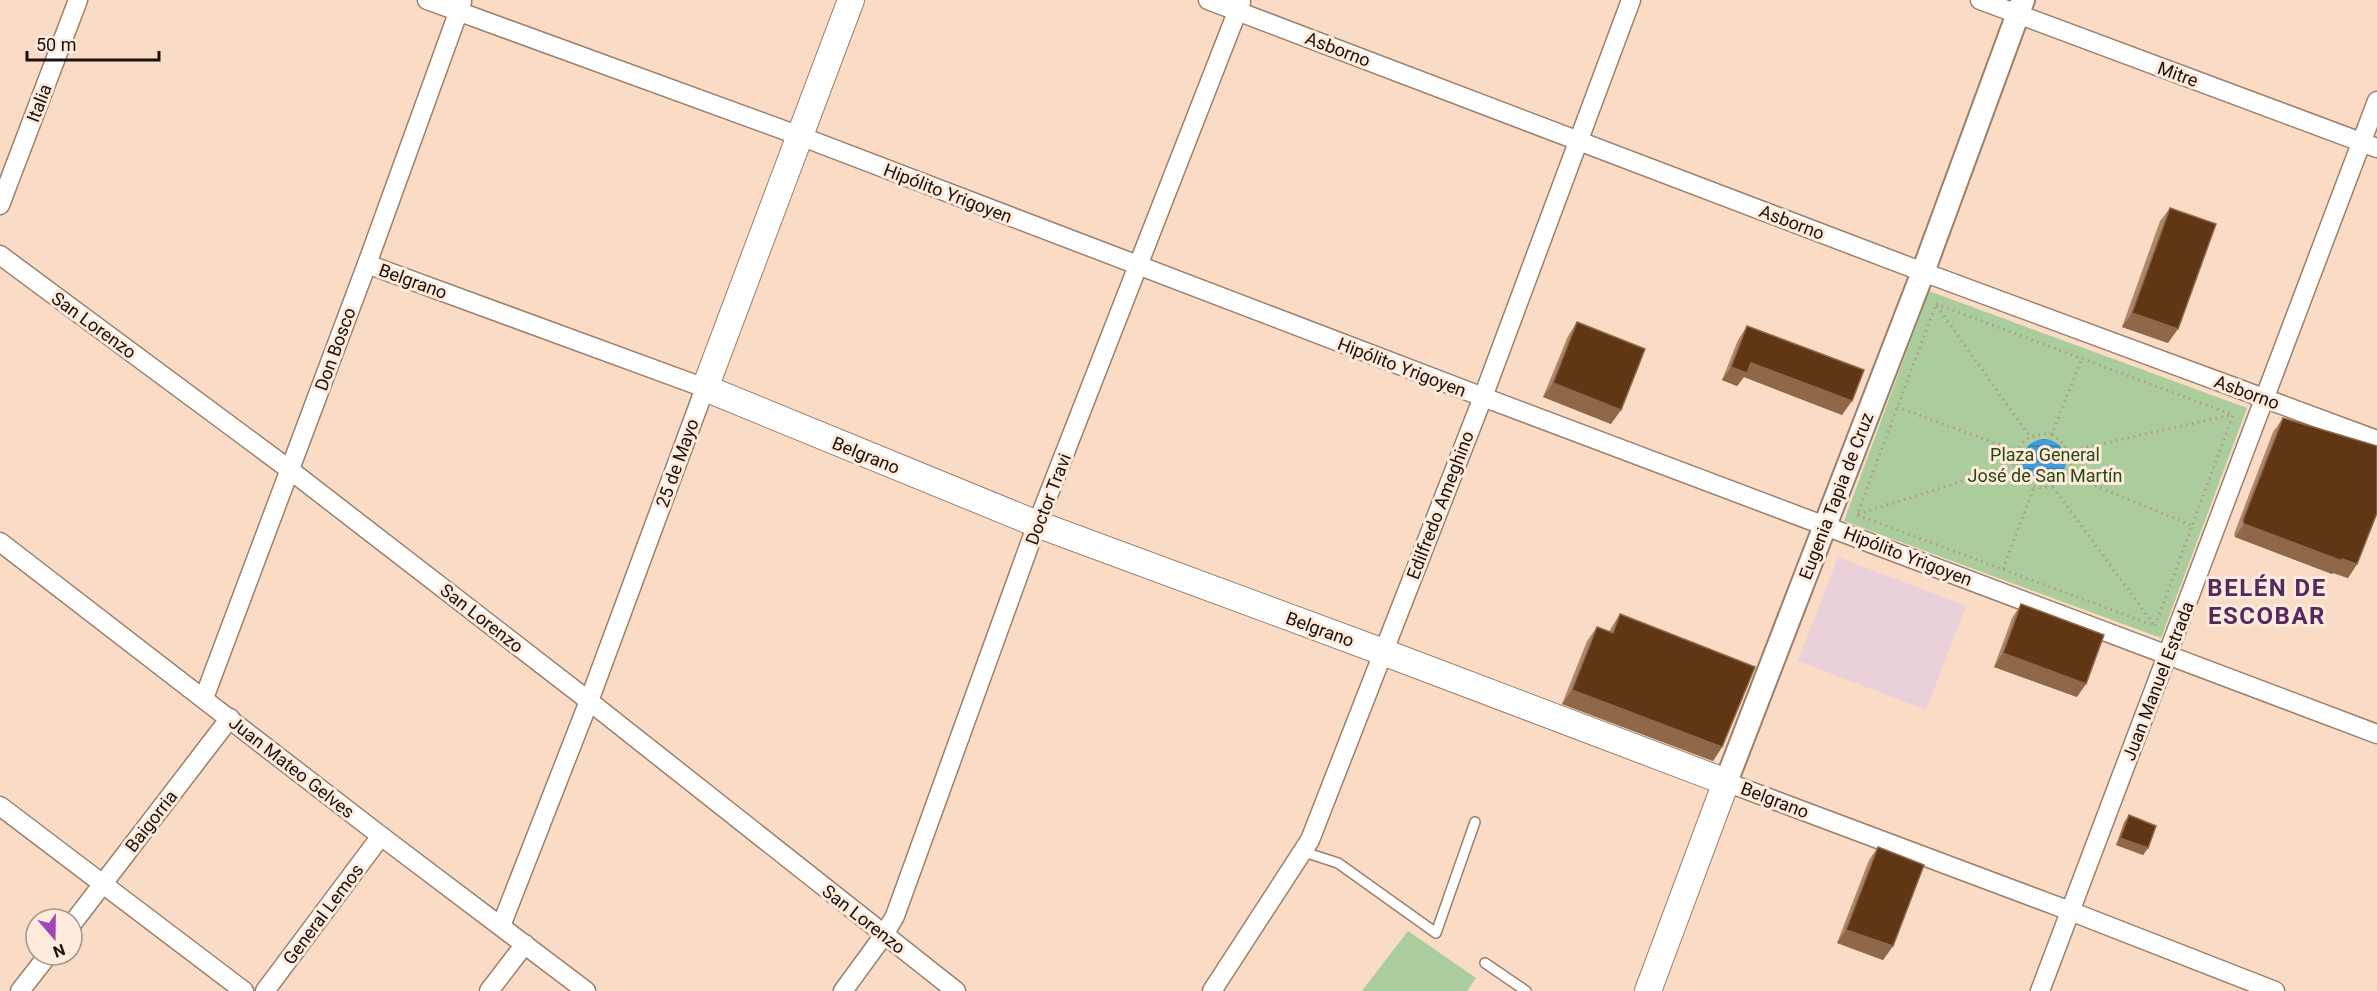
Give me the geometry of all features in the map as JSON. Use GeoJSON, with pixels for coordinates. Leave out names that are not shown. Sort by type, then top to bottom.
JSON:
{"type":"FeatureCollection","features":[{"type":"Feature","properties":{"kind":"main road","name":"25 de Mayo"},"geometry":{"type":"LineString","coordinates":[[705,388],[851,0]]}},
{"type":"Feature","properties":{"kind":"main road","name":"Belgrano"},"geometry":{"type":"LineString","coordinates":[[705,388],[1037,524],[1725,782]]}},
{"type":"Feature","properties":{"kind":"main road","name":"Eugenia Tapia de Cruz"},"geometry":{"type":"LineString","coordinates":[[1648,991],[1725,782]]}},
{"type":"Feature","properties":{"kind":"street","name":"Italia"},"geometry":{"type":"LineString","coordinates":[[1,197],[78,0]]}},
{"type":"Feature","properties":{"kind":"street","name":"Hipólito Yrigoyen"},"geometry":{"type":"LineString","coordinates":[[427,0],[460,6],[1139,267],[2377,734]]}},
{"type":"Feature","properties":{"kind":"street","name":"Asborno"},"geometry":{"type":"LineString","coordinates":[[1208,0],[1240,6],[1923,272],[2377,440]]}},
{"type":"Feature","properties":{"kind":"street","name":"Edilfredo Ameghino"},"geometry":{"type":"LineString","coordinates":[[1212,991],[1304,852],[1483,397],[1577,139],[1631,0]]}},
{"type":"Feature","properties":{"kind":"street","name":"Mitre"},"geometry":{"type":"LineString","coordinates":[[1980,0],[2020,7],[2369,145]]}},
{"type":"Feature","properties":{"kind":"street","name":"Don Bosco"},"geometry":{"type":"LineString","coordinates":[[204,698],[367,264],[460,6]]}},
{"type":"Feature","properties":{"kind":"street","name":"Doctor Travi"},"geometry":{"type":"LineString","coordinates":[[843,991],[895,916],[1037,524],[1240,6]]}},
{"type":"Feature","properties":{"kind":"street","name":"Eugenia Tapia de Cruz"},"geometry":{"type":"LineString","coordinates":[[1725,782],[1923,272],[2020,7]]}},
{"type":"Feature","properties":{"kind":"street","name":"Juan Manuel Estrada"},"geometry":{"type":"LineString","coordinates":[[2040,991],[2266,399],[2369,145],[2377,101]]}},
{"type":"Feature","properties":{"kind":"street","name":"San Lorenzo"},"geometry":{"type":"LineString","coordinates":[[0,255],[290,470],[589,701],[956,991]]}},
{"type":"Feature","properties":{"kind":"street","name":"Belgrano"},"geometry":{"type":"LineString","coordinates":[[367,264],[705,388]]}},
{"type":"Feature","properties":{"kind":"street","name":"25 de Mayo"},"geometry":{"type":"LineString","coordinates":[[501,926],[589,701],[705,388]]}},
{"type":"Feature","properties":{"kind":"street","name":"Juan Mateo Gelves"},"geometry":{"type":"LineString","coordinates":[[0,542],[586,991]]}},
{"type":"Feature","properties":{"kind":"street","name":"Baigorria"},"geometry":{"type":"LineString","coordinates":[[84,909],[230,718]]}},
{"type":"Feature","properties":{"kind":"street","name":"Belgrano"},"geometry":{"type":"LineString","coordinates":[[1725,782],[2070,911],[2275,991]]}},
{"type":"Feature","properties":{"kind":"street"},"geometry":{"type":"LineString","coordinates":[[0,806],[244,991]]}},
{"type":"Feature","properties":{"kind":"street","name":"General Lemos"},"geometry":{"type":"LineString","coordinates":[[265,991],[381,836]]}},
{"type":"Feature","properties":{"kind":"street"},"geometry":{"type":"LineString","coordinates":[[489,991],[525,944]]}},
{"type":"Feature","properties":{"kind":"street"},"geometry":{"type":"LineString","coordinates":[[20,991],[39,967]]}},
{"type":"Feature","properties":{"kind":"lane"},"geometry":{"type":"LineString","coordinates":[[1304,852],[1338,863],[1436,933],[1476,822]]}},
{"type":"Feature","properties":{"kind":"lane"},"geometry":{"type":"LineString","coordinates":[[1485,963],[1526,991]]}},
{"type":"Feature","properties":{"kind":"path"},"geometry":{"type":"LineString","coordinates":[[1936,304],[2233,415]]}},
{"type":"Feature","properties":{"kind":"path"},"geometry":{"type":"LineString","coordinates":[[1857,515],[1936,304]]}},
{"type":"Feature","properties":{"kind":"path"},"geometry":{"type":"LineString","coordinates":[[1936,304],[2030,437]]}},
{"type":"Feature","properties":{"kind":"path"},"geometry":{"type":"LineString","coordinates":[[2052,434],[2082,358]]}},
{"type":"Feature","properties":{"kind":"path"},"geometry":{"type":"LineString","coordinates":[[1897,407],[2017,451]]}},
{"type":"Feature","properties":{"kind":"path"},"geometry":{"type":"LineString","coordinates":[[2069,451],[2233,415]]}},
{"type":"Feature","properties":{"kind":"path"},"geometry":{"type":"LineString","coordinates":[[2155,626],[2233,415]]}},
{"type":"Feature","properties":{"kind":"path"},"geometry":{"type":"LineString","coordinates":[[2038,434],[2052,434],[2063,442],[2069,451],[2070,463],[2067,474],[2053,487],[2043,489],[2025,481],[2016,464],[2017,451],[2030,437],[2038,434]]}},
{"type":"Feature","properties":{"kind":"path"},"geometry":{"type":"LineString","coordinates":[[1857,515],[2016,464]]}},
{"type":"Feature","properties":{"kind":"path"},"geometry":{"type":"LineString","coordinates":[[2067,474],[2193,526]]}},
{"type":"Feature","properties":{"kind":"path"},"geometry":{"type":"LineString","coordinates":[[2003,569],[2034,486]]}},
{"type":"Feature","properties":{"kind":"path"},"geometry":{"type":"LineString","coordinates":[[2053,487],[2155,626]]}},
{"type":"Feature","properties":{"kind":"path"},"geometry":{"type":"LineString","coordinates":[[1857,515],[2155,626]]}},
{"type":"Feature","properties":{"kind":"shaded area"},"geometry":{"type":"Polygon","coordinates":[[[1838,557],[1966,606],[1926,710],[1798,661],[1838,557]]]}},
{"type":"Feature","properties":{"kind":"green space","name":"Plaza General José de San Martín"},"geometry":{"type":"Polygon","coordinates":[[[1929,291],[2247,408],[2161,638],[1844,521],[1929,291]]]}},
{"type":"Feature","properties":{"kind":"green space"},"geometry":{"type":"Polygon","coordinates":[[[1408,931],[1476,978],[1467,991],[1362,991],[1408,931]]]}},
{"type":"Feature","properties":{"kind":"water"},"geometry":{"type":"Polygon","coordinates":[[[2044,439],[2060,445],[2066,461],[2060,477],[2044,483],[2028,477],[2022,461],[2028,445],[2044,439]]]}},
{"type":"Feature","properties":{"kind":"building"},"geometry":{"type":"Polygon","coordinates":[[[2170,208],[2216,224],[2178,329],[2132,313],[2170,208]]]}},
{"type":"Feature","properties":{"kind":"building"},"geometry":{"type":"Polygon","coordinates":[[[1577,322],[1645,349],[1621,410],[1553,383],[1577,322]]]}},
{"type":"Feature","properties":{"kind":"building"},"geometry":{"type":"Polygon","coordinates":[[[1747,326],[1864,370],[1852,401],[1751,363],[1747,373],[1731,367],[1747,326]]]}},
{"type":"Feature","properties":{"kind":"building"},"geometry":{"type":"Polygon","coordinates":[[[2283,418],[2377,446],[2377,513],[2357,564],[2342,559],[2342,561],[2244,524],[2243,520],[2283,418]]]}},
{"type":"Feature","properties":{"kind":"building"},"geometry":{"type":"Polygon","coordinates":[[[2021,604],[2104,635],[2086,684],[2003,653],[2021,604]]]}},
{"type":"Feature","properties":{"kind":"building"},"geometry":{"type":"Polygon","coordinates":[[[1620,614],[1755,667],[1722,747],[1572,690],[1597,627],[1613,633],[1620,614]]]}},
{"type":"Feature","properties":{"kind":"building"},"geometry":{"type":"Polygon","coordinates":[[[2129,815],[2156,826],[2148,848],[2120,838],[2129,815]]]}},
{"type":"Feature","properties":{"kind":"building"},"geometry":{"type":"Polygon","coordinates":[[[1878,847],[1924,865],[1893,946],[1846,930],[1878,847]]]}},
{"type":"Feature","properties":{"kind":"district","name":"BELÉN DE ESCOBAR"},"geometry":{"type":"Point","coordinates":[2267,602]}}]}
